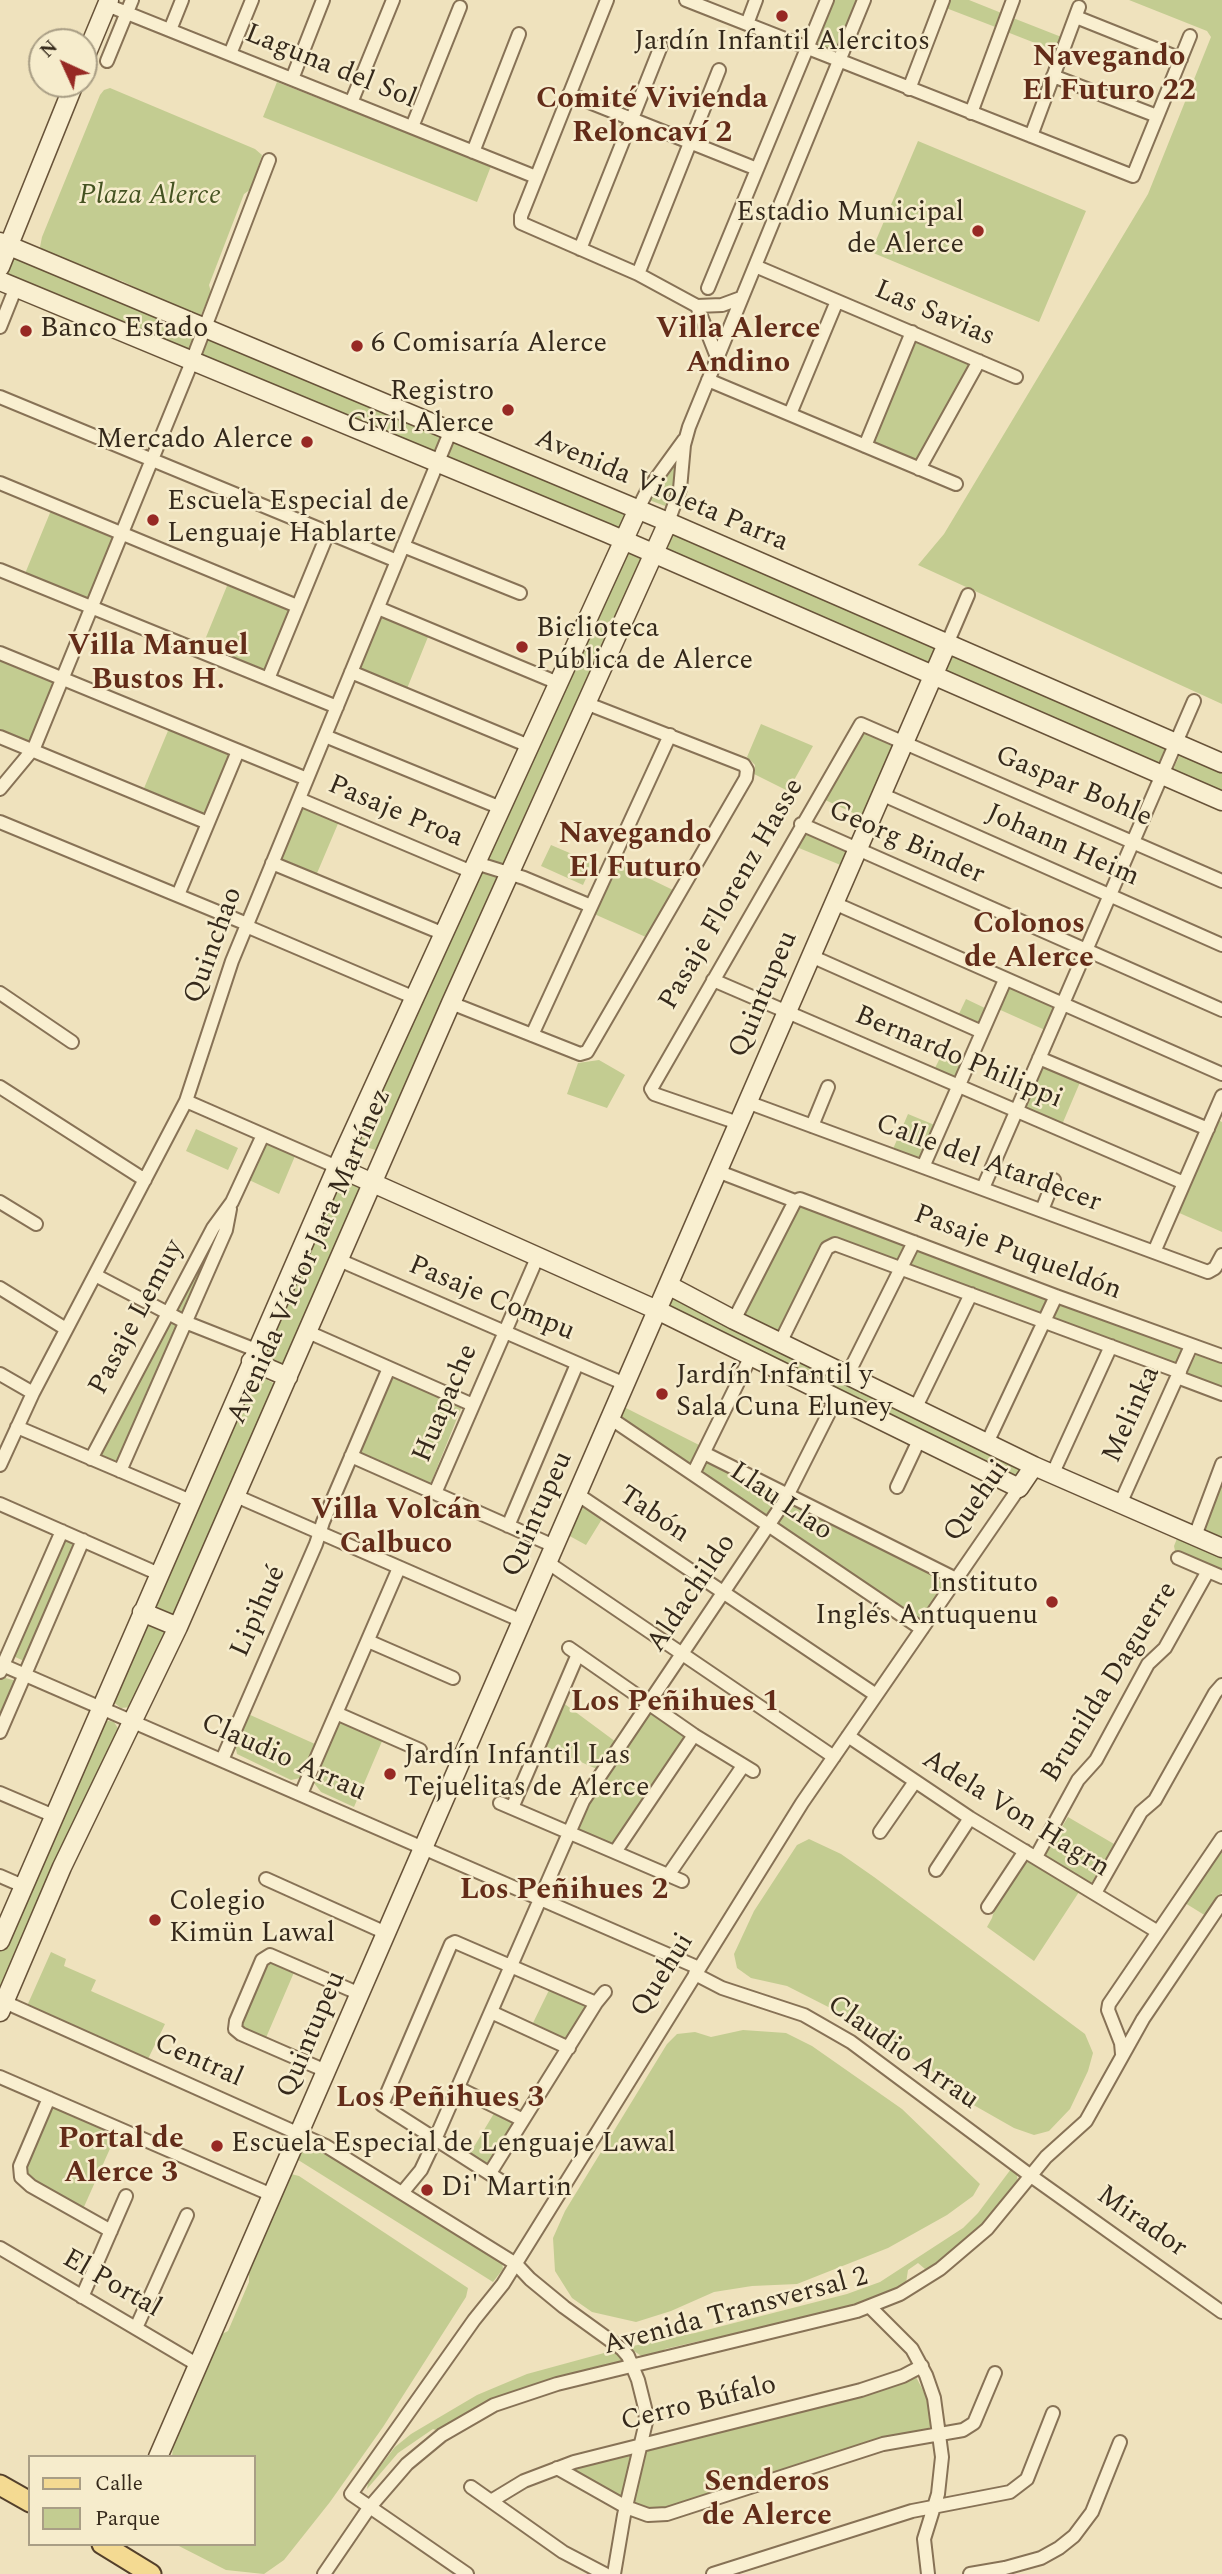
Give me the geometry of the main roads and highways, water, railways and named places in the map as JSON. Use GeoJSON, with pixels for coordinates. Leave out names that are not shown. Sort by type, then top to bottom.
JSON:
{"type":"FeatureCollection","features":[{"type":"Feature","properties":{"kind":"main road"},"geometry":{"type":"LineString","coordinates":[[97,28],[108,2]]}},
{"type":"Feature","properties":{"kind":"main road"},"geometry":{"type":"LineString","coordinates":[[0,267],[4,243],[68,98]]}},
{"type":"Feature","properties":{"kind":"main road","name":"Avenida Violeta Parra"},"geometry":{"type":"LineString","coordinates":[[4,243],[638,509],[1222,763]]}},
{"type":"Feature","properties":{"kind":"main road"},"geometry":{"type":"LineString","coordinates":[[8,284],[623,540],[1222,801]]}},
{"type":"Feature","properties":{"kind":"main road","name":"Avenida Víctor Jara Martínez"},"geometry":{"type":"LineString","coordinates":[[0,1941],[337,1167],[638,509]]}},
{"type":"Feature","properties":{"kind":"main road","name":"Avenida Víctor Jara Martínez"},"geometry":{"type":"LineString","coordinates":[[1,2004],[62,1867],[178,1627],[451,1003],[668,522]]}},
{"type":"Feature","properties":{"kind":"main road","name":"Quintupeu"},"geometry":{"type":"LineString","coordinates":[[159,2455],[947,644]]}},
{"type":"Feature","properties":{"kind":"main road"},"geometry":{"type":"LineString","coordinates":[[337,1167],[657,1310]]}},
{"type":"Feature","properties":{"kind":"main road"},"geometry":{"type":"LineString","coordinates":[[668,1285],[780,1343],[1052,1475],[1222,1548]]}},
{"type":"Feature","properties":{"kind":"main road","name":"Quehui"},"geometry":{"type":"LineString","coordinates":[[657,1310],[1019,1488],[1034,1466]]}},
{"type":"Feature","properties":{"kind":"main road"},"geometry":{"type":"LineString","coordinates":[[254,1356],[288,1377]]}},
{"type":"Feature","properties":{"kind":"main road"},"geometry":{"type":"LineString","coordinates":[[142,1612],[178,1627]]}},
{"type":"Feature","properties":{"kind":"main road"},"geometry":{"type":"LineString","coordinates":[[0,2485],[28,2501]]}},
{"type":"Feature","properties":{"kind":"main road"},"geometry":{"type":"LineString","coordinates":[[112,2547],[151,2574]]}},
{"type":"Feature","properties":{"kind":"place","name":"Jardín Infantil Alercitos"},"geometry":{"type":"Point","coordinates":[782,16]}},
{"type":"Feature","properties":{"kind":"place","name":"Estadio Municipal de Alerce"},"geometry":{"type":"Point","coordinates":[978,231]}},
{"type":"Feature","properties":{"kind":"place","name":"Banco Estado"},"geometry":{"type":"Point","coordinates":[26,331]}},
{"type":"Feature","properties":{"kind":"place","name":"6 Comisaría Alerce"},"geometry":{"type":"Point","coordinates":[357,346]}},
{"type":"Feature","properties":{"kind":"place","name":"Registro Civil Alerce"},"geometry":{"type":"Point","coordinates":[508,410]}},
{"type":"Feature","properties":{"kind":"place","name":"Mercado Alerce"},"geometry":{"type":"Point","coordinates":[307,442]}},
{"type":"Feature","properties":{"kind":"place","name":"Escuela Especial de Lenguaje Hablarte"},"geometry":{"type":"Point","coordinates":[153,520]}},
{"type":"Feature","properties":{"kind":"place","name":"Biclioteca Pública de Alerce"},"geometry":{"type":"Point","coordinates":[522,647]}},
{"type":"Feature","properties":{"kind":"place","name":"Jardín Infantil y Sala Cuna Eluney"},"geometry":{"type":"Point","coordinates":[662,1394]}},
{"type":"Feature","properties":{"kind":"place","name":"Instituto Inglés Antuquenu"},"geometry":{"type":"Point","coordinates":[1052,1602]}},
{"type":"Feature","properties":{"kind":"place","name":"Jardín Infantil Las Tejuelitas de Alerce"},"geometry":{"type":"Point","coordinates":[390,1774]}},
{"type":"Feature","properties":{"kind":"place","name":"Colegio Kimün Lawal"},"geometry":{"type":"Point","coordinates":[155,1920]}},
{"type":"Feature","properties":{"kind":"place","name":"Escuela Especial de Lenguaje Lawal"},"geometry":{"type":"Point","coordinates":[217,2146]}},
{"type":"Feature","properties":{"kind":"place","name":"Di' Martin"},"geometry":{"type":"Point","coordinates":[427,2190]}},
{"type":"Feature","properties":{"kind":"district","name":"Navegando El Futuro 22"},"geometry":{"type":"Point","coordinates":[1109,76]}},
{"type":"Feature","properties":{"kind":"district","name":"Comité Vivienda Reloncaví 2"},"geometry":{"type":"Point","coordinates":[652,118]}},
{"type":"Feature","properties":{"kind":"district","name":"Villa Alerce Andino"},"geometry":{"type":"Point","coordinates":[738,348]}},
{"type":"Feature","properties":{"kind":"district","name":"Villa Manuel Bustos H."},"geometry":{"type":"Point","coordinates":[158,665]}},
{"type":"Feature","properties":{"kind":"district","name":"Navegando El Futuro"},"geometry":{"type":"Point","coordinates":[635,853]}},
{"type":"Feature","properties":{"kind":"district","name":"Colonos de Alerce"},"geometry":{"type":"Point","coordinates":[1029,943]}},
{"type":"Feature","properties":{"kind":"district","name":"Villa Volcán Calbuco"},"geometry":{"type":"Point","coordinates":[396,1529]}},
{"type":"Feature","properties":{"kind":"district","name":"Los Peñihues 1"},"geometry":{"type":"Point","coordinates":[675,1704]}},
{"type":"Feature","properties":{"kind":"district","name":"Los Peñihues 2"},"geometry":{"type":"Point","coordinates":[564,1892]}},
{"type":"Feature","properties":{"kind":"district","name":"Los Peñihues 3"},"geometry":{"type":"Point","coordinates":[440,2100]}},
{"type":"Feature","properties":{"kind":"district","name":"Portal de Alerce 3"},"geometry":{"type":"Point","coordinates":[121,2158]}},
{"type":"Feature","properties":{"kind":"district","name":"Senderos de Alerce"},"geometry":{"type":"Point","coordinates":[767,2501]}},
{"type":"Feature","properties":{"kind":"park label","name":"Plaza Alerce"},"geometry":{"type":"Point","coordinates":[150,198]}}]}
